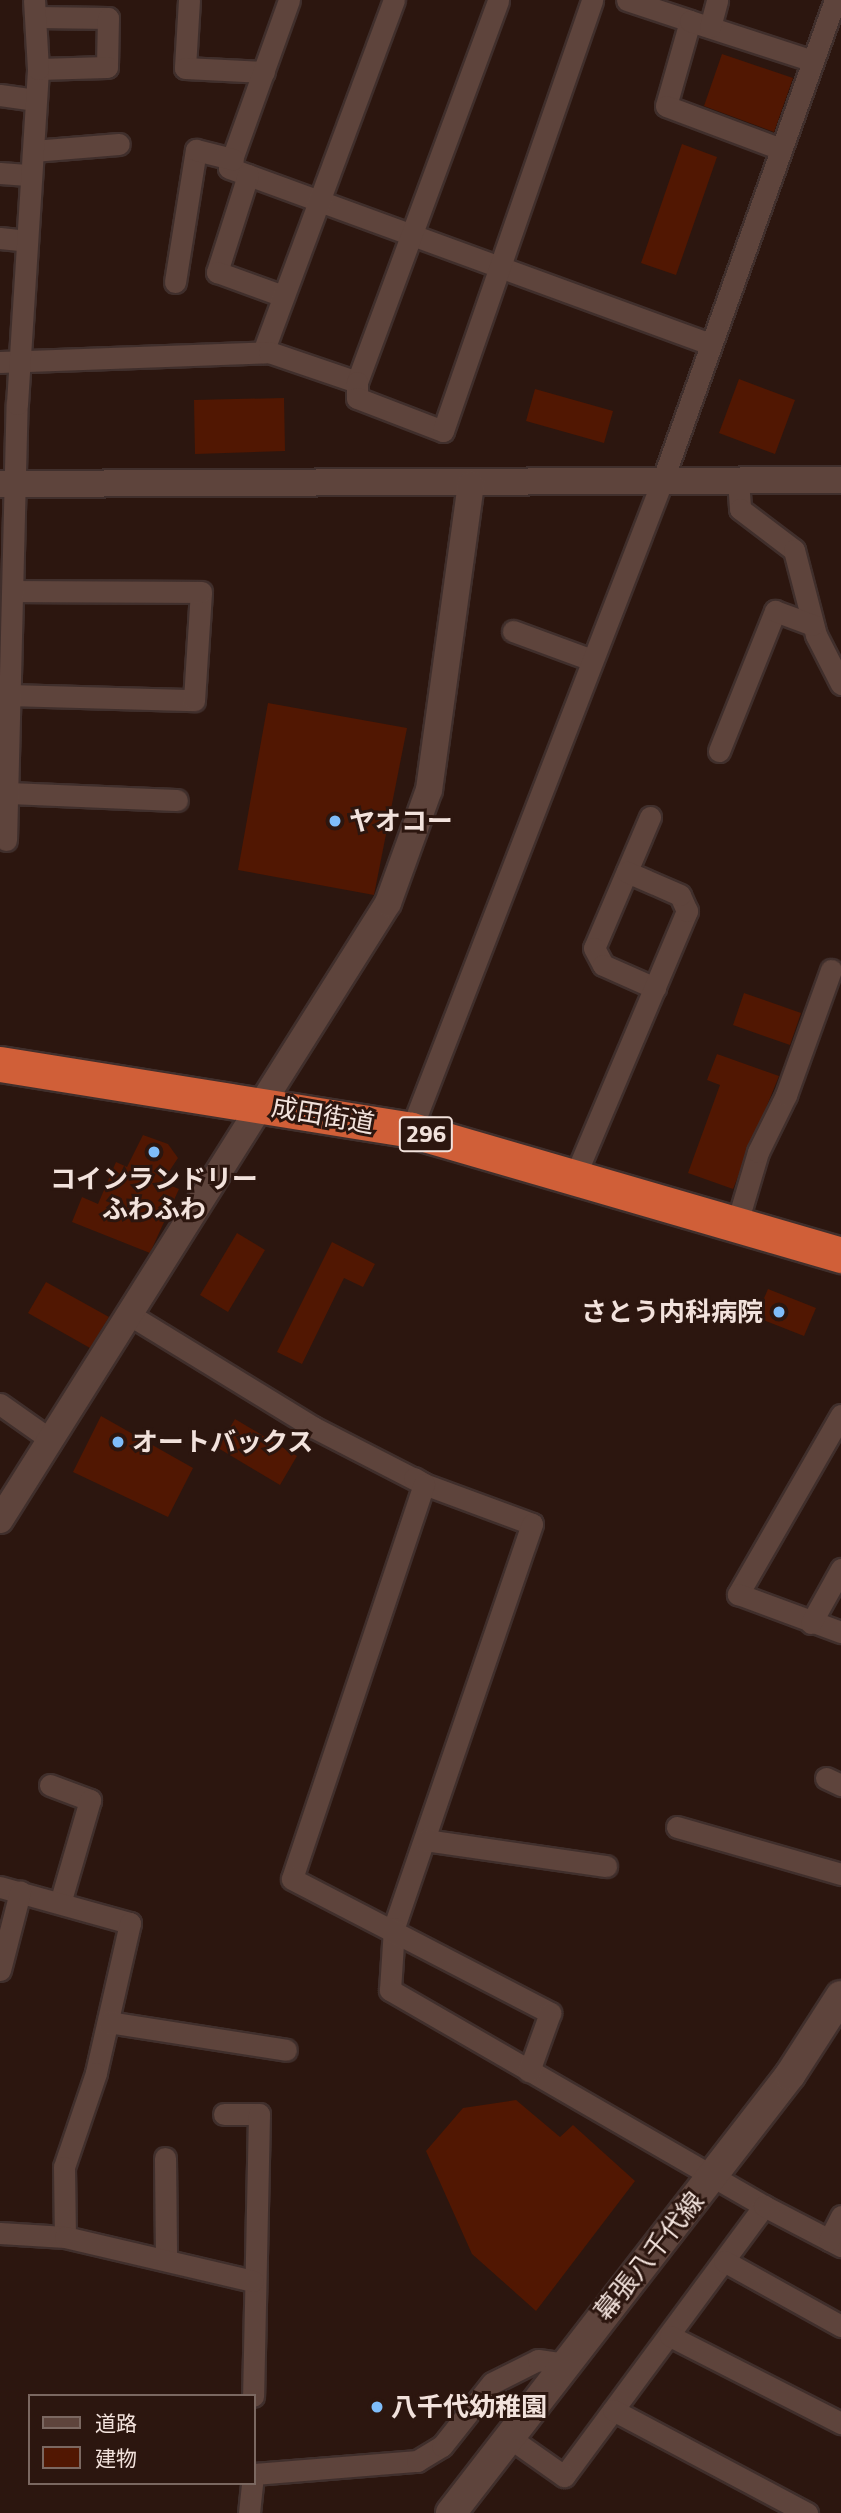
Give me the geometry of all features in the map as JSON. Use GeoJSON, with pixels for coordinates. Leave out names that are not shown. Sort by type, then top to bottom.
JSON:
{"type":"FeatureCollection","features":[{"type":"Feature","properties":{"kind":"highway","name":"成田街道"},"geometry":{"type":"LineString","coordinates":[[0,1065],[411,1130],[841,1255]]}},
{"type":"Feature","properties":{"kind":"main road","name":"幕張八千代線"},"geometry":{"type":"LineString","coordinates":[[451,2513],[790,2075],[841,1996]]}},
{"type":"Feature","properties":{"kind":"street"},"geometry":{"type":"LineString","coordinates":[[189,0],[185,68],[264,72]]}},
{"type":"Feature","properties":{"kind":"street"},"geometry":{"type":"LineString","coordinates":[[289,0],[229,168],[710,344]]}},
{"type":"Feature","properties":{"kind":"street"},"geometry":{"type":"LineString","coordinates":[[263,352],[394,0]]}},
{"type":"Feature","properties":{"kind":"street"},"geometry":{"type":"LineString","coordinates":[[498,0],[357,382],[357,398],[443,431],[592,0]]}},
{"type":"Feature","properties":{"kind":"street"},"geometry":{"type":"LineString","coordinates":[[627,0],[664,6],[700,24],[813,61]]}},
{"type":"Feature","properties":{"kind":"street"},"geometry":{"type":"LineString","coordinates":[[717,0],[700,24],[666,106],[781,149]]}},
{"type":"Feature","properties":{"kind":"street"},"geometry":{"type":"LineString","coordinates":[[411,1130],[663,479],[835,0]]}},
{"type":"Feature","properties":{"kind":"street"},"geometry":{"type":"LineString","coordinates":[[6,840],[13,591],[8,484],[10,363],[27,241],[38,69],[35,8],[108,18],[107,67],[38,69]]}},
{"type":"Feature","properties":{"kind":"street"},"geometry":{"type":"LineString","coordinates":[[0,95],[36,100]]}},
{"type":"Feature","properties":{"kind":"street"},"geometry":{"type":"LineString","coordinates":[[33,152],[119,144]]}},
{"type":"Feature","properties":{"kind":"street"},"geometry":{"type":"LineString","coordinates":[[175,282],[196,150],[233,159]]}},
{"type":"Feature","properties":{"kind":"street"},"geometry":{"type":"LineString","coordinates":[[0,173],[31,175]]}},
{"type":"Feature","properties":{"kind":"street"},"geometry":{"type":"LineString","coordinates":[[248,175],[217,272],[283,296]]}},
{"type":"Feature","properties":{"kind":"street"},"geometry":{"type":"LineString","coordinates":[[0,238],[27,241]]}},
{"type":"Feature","properties":{"kind":"street"},"geometry":{"type":"LineString","coordinates":[[10,363],[263,352],[357,382]]}},
{"type":"Feature","properties":{"kind":"street"},"geometry":{"type":"LineString","coordinates":[[8,484],[471,485],[663,479],[841,480]]}},
{"type":"Feature","properties":{"kind":"street"},"geometry":{"type":"LineString","coordinates":[[738,480],[740,509],[794,550],[813,625],[841,684]]}},
{"type":"Feature","properties":{"kind":"street"},"geometry":{"type":"LineString","coordinates":[[0,1520],[388,904],[416,838],[443,721],[471,485]]}},
{"type":"Feature","properties":{"kind":"street"},"geometry":{"type":"LineString","coordinates":[[10,695],[194,700],[201,592],[13,591]]}},
{"type":"Feature","properties":{"kind":"street"},"geometry":{"type":"LineString","coordinates":[[719,751],[775,611],[813,625]]}},
{"type":"Feature","properties":{"kind":"street"},"geometry":{"type":"LineString","coordinates":[[513,631],[592,660]]}},
{"type":"Feature","properties":{"kind":"street"},"geometry":{"type":"LineString","coordinates":[[8,793],[177,800]]}},
{"type":"Feature","properties":{"kind":"street"},"geometry":{"type":"LineString","coordinates":[[650,817],[594,948],[596,959],[655,988]]}},
{"type":"Feature","properties":{"kind":"street"},"geometry":{"type":"LineString","coordinates":[[575,1176],[655,988],[686,902],[627,872]]}},
{"type":"Feature","properties":{"kind":"street"},"geometry":{"type":"LineString","coordinates":[[737,1223],[758,1152],[786,1095],[831,970]]}},
{"type":"Feature","properties":{"kind":"street"},"geometry":{"type":"LineString","coordinates":[[130,1315],[313,1427],[424,1484],[532,1524],[394,1928],[390,1990],[764,2206],[835,2243],[841,2216]]}},
{"type":"Feature","properties":{"kind":"street"},"geometry":{"type":"LineString","coordinates":[[0,1404],[51,1440]]}},
{"type":"Feature","properties":{"kind":"street"},"geometry":{"type":"LineString","coordinates":[[838,1427],[738,1594],[841,1632]]}},
{"type":"Feature","properties":{"kind":"street"},"geometry":{"type":"LineString","coordinates":[[424,1484],[292,1879],[394,1928],[550,2013],[529,2071]]}},
{"type":"Feature","properties":{"kind":"street"},"geometry":{"type":"LineString","coordinates":[[811,1623],[841,1569]]}},
{"type":"Feature","properties":{"kind":"street"},"geometry":{"type":"LineString","coordinates":[[50,1786],[90,1800],[60,1903]]}},
{"type":"Feature","properties":{"kind":"street"},"geometry":{"type":"LineString","coordinates":[[677,1827],[841,1874]]}},
{"type":"Feature","properties":{"kind":"street"},"geometry":{"type":"LineString","coordinates":[[425,1840],[606,1866]]}},
{"type":"Feature","properties":{"kind":"street"},"geometry":{"type":"LineString","coordinates":[[0,1970],[10,1890],[130,1923],[108,2022],[64,2167],[65,2236]]}},
{"type":"Feature","properties":{"kind":"street"},"geometry":{"type":"LineString","coordinates":[[108,2022],[286,2050]]}},
{"type":"Feature","properties":{"kind":"street"},"geometry":{"type":"LineString","coordinates":[[224,2114],[259,2114],[253,2281],[253,2394]]}},
{"type":"Feature","properties":{"kind":"street"},"geometry":{"type":"LineString","coordinates":[[165,2158],[166,2259]]}},
{"type":"Feature","properties":{"kind":"street"},"geometry":{"type":"LineString","coordinates":[[510,2438],[564,2476],[764,2206]]}},
{"type":"Feature","properties":{"kind":"street"},"geometry":{"type":"LineString","coordinates":[[0,2233],[65,2236],[253,2281]]}},
{"type":"Feature","properties":{"kind":"street"},"geometry":{"type":"LineString","coordinates":[[724,2261],[841,2326]]}},
{"type":"Feature","properties":{"kind":"street"},"geometry":{"type":"LineString","coordinates":[[670,2336],[841,2423]]}},
{"type":"Feature","properties":{"kind":"street"},"geometry":{"type":"LineString","coordinates":[[256,2473],[417,2461],[442,2446],[492,2383],[538,2360],[566,2364]]}},
{"type":"Feature","properties":{"kind":"street"},"geometry":{"type":"LineString","coordinates":[[613,2410],[807,2513]]}},
{"type":"Feature","properties":{"kind":"street"},"geometry":{"type":"LineString","coordinates":[[249,2513],[252,2485]]}},
{"type":"Feature","properties":{"kind":"building"},"geometry":{"type":"Polygon","coordinates":[[[722,54],[793,78],[774,132],[704,106],[722,54]]]}},
{"type":"Feature","properties":{"kind":"building"},"geometry":{"type":"Polygon","coordinates":[[[682,144],[717,157],[676,275],[641,263],[682,144]]]}},
{"type":"Feature","properties":{"kind":"building"},"geometry":{"type":"Polygon","coordinates":[[[739,379],[795,400],[775,454],[719,433],[739,379]]]}},
{"type":"Feature","properties":{"kind":"building"},"geometry":{"type":"Polygon","coordinates":[[[535,389],[613,411],[604,443],[526,421],[535,389]]]}},
{"type":"Feature","properties":{"kind":"building"},"geometry":{"type":"Polygon","coordinates":[[[284,398],[285,451],[195,454],[194,400],[284,398]]]}},
{"type":"Feature","properties":{"kind":"building"},"geometry":{"type":"Polygon","coordinates":[[[268,703],[407,728],[374,895],[238,870],[268,703]]]}},
{"type":"Feature","properties":{"kind":"building"},"geometry":{"type":"Polygon","coordinates":[[[744,993],[801,1013],[790,1045],[733,1025],[744,993]]]}},
{"type":"Feature","properties":{"kind":"building"},"geometry":{"type":"Polygon","coordinates":[[[717,1054],[779,1076],[733,1189],[688,1173],[720,1085],[707,1080],[717,1054]]]}},
{"type":"Feature","properties":{"kind":"building"},"geometry":{"type":"Polygon","coordinates":[[[143,1135],[168,1144],[178,1158],[162,1182],[179,1189],[150,1253],[72,1222],[82,1197],[98,1204],[116,1162],[127,1167],[143,1135]]]}},
{"type":"Feature","properties":{"kind":"building"},"geometry":{"type":"Polygon","coordinates":[[[237,1233],[265,1250],[228,1312],[200,1295],[237,1233]]]}},
{"type":"Feature","properties":{"kind":"building"},"geometry":{"type":"Polygon","coordinates":[[[332,1242],[375,1264],[363,1287],[344,1278],[302,1364],[277,1352],[332,1242]]]}},
{"type":"Feature","properties":{"kind":"building"},"geometry":{"type":"Polygon","coordinates":[[[46,1282],[109,1317],[90,1348],[28,1313],[46,1282]]]}},
{"type":"Feature","properties":{"kind":"building"},"geometry":{"type":"Polygon","coordinates":[[[768,1289],[816,1308],[804,1336],[756,1317],[768,1289]]]}},
{"type":"Feature","properties":{"kind":"building","name":"オートバックス"},"geometry":{"type":"Polygon","coordinates":[[[101,1416],[193,1468],[168,1517],[73,1472],[101,1416]]]}},
{"type":"Feature","properties":{"kind":"building"},"geometry":{"type":"Polygon","coordinates":[[[235,1419],[297,1456],[280,1485],[218,1448],[235,1419]]]}},
{"type":"Feature","properties":{"kind":"building"},"geometry":{"type":"Polygon","coordinates":[[[516,2100],[560,2137],[573,2125],[635,2181],[536,2311],[472,2254],[426,2151],[463,2108],[516,2100]]]}},
{"type":"Feature","properties":{"kind":"place","name":"ヤオコー"},"geometry":{"type":"Point","coordinates":[335,821]}},
{"type":"Feature","properties":{"kind":"place","name":"コインランドリー ふわふわ"},"geometry":{"type":"Point","coordinates":[154,1152]}},
{"type":"Feature","properties":{"kind":"place","name":"さとう内科病院"},"geometry":{"type":"Point","coordinates":[779,1312]}},
{"type":"Feature","properties":{"kind":"place","name":"オートバックス"},"geometry":{"type":"Point","coordinates":[118,1442]}},
{"type":"Feature","properties":{"kind":"place","name":"八千代幼稚園"},"geometry":{"type":"Point","coordinates":[377,2407]}}]}
